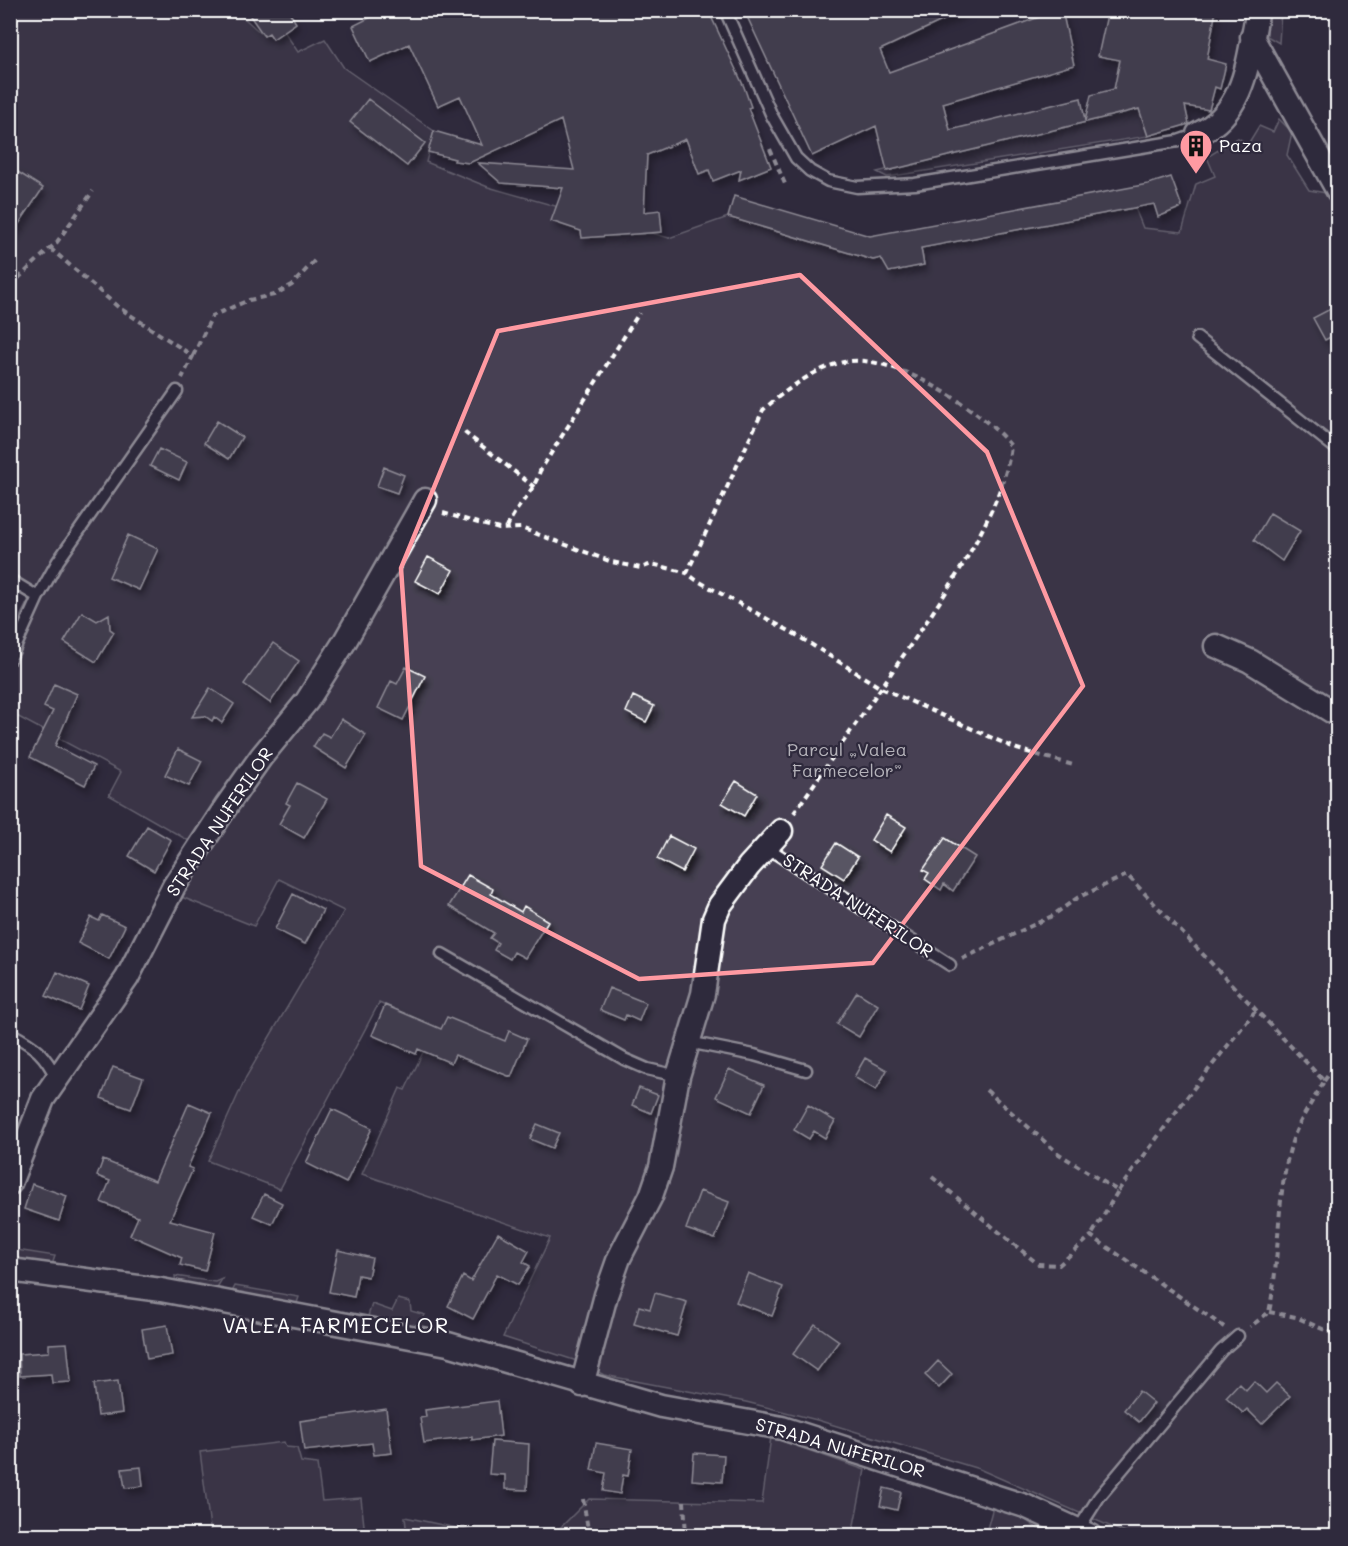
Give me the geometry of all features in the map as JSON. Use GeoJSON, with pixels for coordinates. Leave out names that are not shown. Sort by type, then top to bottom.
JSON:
{"type":"FeatureCollection","features":[{"type":"Feature","properties":{"kind":"street"},"geometry":{"type":"LineString","coordinates":[[1198,134],[1223,118],[1233,104],[1246,73],[1258,10]]}},
{"type":"Feature","properties":{"kind":"street"},"geometry":{"type":"LineString","coordinates":[[1252,37],[1338,191]]}},
{"type":"Feature","properties":{"kind":"street","name":"STRADA NUFERILOR"},"geometry":{"type":"LineString","coordinates":[[10,1183],[35,1117],[57,1080],[128,978],[174,886],[261,757],[307,702],[345,641],[421,506]]}},
{"type":"Feature","properties":{"kind":"street"},"geometry":{"type":"LineString","coordinates":[[1216,646],[1250,661],[1338,715]]}},
{"type":"Feature","properties":{"kind":"street","name":"STRADA NUFERILOR"},"geometry":{"type":"LineString","coordinates":[[582,1385],[616,1268],[661,1167],[678,1076],[703,994],[714,919],[720,905],[774,839]]}},
{"type":"Feature","properties":{"kind":"street","name":"STRADA NUFERILOR"},"geometry":{"type":"LineString","coordinates":[[10,1270],[161,1290],[307,1315],[448,1344],[582,1385],[661,1406],[782,1428],[1025,1506],[1084,1533]]}},
{"type":"Feature","properties":{"kind":"lane"},"geometry":{"type":"LineString","coordinates":[[725,10],[772,116],[796,158],[810,171],[828,181],[857,187],[915,184],[1178,141],[1198,134]]}},
{"type":"Feature","properties":{"kind":"lane"},"geometry":{"type":"LineString","coordinates":[[1197,338],[1338,450]]}},
{"type":"Feature","properties":{"kind":"lane"},"geometry":{"type":"LineString","coordinates":[[10,659],[38,597],[79,529],[177,391]]}},
{"type":"Feature","properties":{"kind":"lane"},"geometry":{"type":"LineString","coordinates":[[10,580],[38,597]]}},
{"type":"Feature","properties":{"kind":"lane","name":"STRADA NUFERILOR"},"geometry":{"type":"LineString","coordinates":[[774,839],[950,965]]}},
{"type":"Feature","properties":{"kind":"lane"},"geometry":{"type":"LineString","coordinates":[[442,954],[624,1059],[647,1069],[678,1076]]}},
{"type":"Feature","properties":{"kind":"lane"},"geometry":{"type":"LineString","coordinates":[[10,1033],[36,1047],[47,1060],[57,1080]]}},
{"type":"Feature","properties":{"kind":"lane"},"geometry":{"type":"LineString","coordinates":[[688,1042],[754,1055],[806,1070]]}},
{"type":"Feature","properties":{"kind":"lane"},"geometry":{"type":"LineString","coordinates":[[1084,1533],[1106,1489],[1221,1351],[1238,1336]]}},
{"type":"Feature","properties":{"kind":"path"},"geometry":{"type":"LineString","coordinates":[[10,286],[50,249],[93,191]]}},
{"type":"Feature","properties":{"kind":"path"},"geometry":{"type":"LineString","coordinates":[[50,249],[118,307],[193,356]]}},
{"type":"Feature","properties":{"kind":"path"},"geometry":{"type":"LineString","coordinates":[[177,391],[212,316],[238,303],[274,295],[292,285],[316,259]]}},
{"type":"Feature","properties":{"kind":"path"},"geometry":{"type":"LineString","coordinates":[[507,528],[511,516],[534,487],[540,471],[639,313]]}},
{"type":"Feature","properties":{"kind":"path"},"geometry":{"type":"LineString","coordinates":[[687,573],[763,410],[784,390],[848,361],[871,361],[932,385],[962,403],[1002,434],[1011,446],[1008,469],[978,536],[947,590],[774,839]]}},
{"type":"Feature","properties":{"kind":"path"},"geometry":{"type":"LineString","coordinates":[[464,432],[534,487]]}},
{"type":"Feature","properties":{"kind":"path"},"geometry":{"type":"LineString","coordinates":[[421,506],[500,529],[521,528],[612,562],[641,568],[652,564],[687,573],[793,633],[881,688],[1017,749],[1073,765]]}},
{"type":"Feature","properties":{"kind":"path"},"geometry":{"type":"LineString","coordinates":[[950,965],[1052,916],[1077,898],[1127,875],[1324,1081]]}},
{"type":"Feature","properties":{"kind":"path"},"geometry":{"type":"LineString","coordinates":[[932,1177],[1038,1264],[1059,1265],[1091,1236],[1118,1191],[1190,1093],[1256,1010]]}},
{"type":"Feature","properties":{"kind":"path"},"geometry":{"type":"LineString","coordinates":[[1091,1236],[1238,1336],[1269,1312],[1276,1278],[1279,1197],[1292,1140],[1324,1081],[1338,1061]]}},
{"type":"Feature","properties":{"kind":"path"},"geometry":{"type":"LineString","coordinates":[[986,1090],[1059,1154],[1118,1191]]}},
{"type":"Feature","properties":{"kind":"path"},"geometry":{"type":"LineString","coordinates":[[1269,1312],[1296,1317],[1338,1336]]}},
{"type":"Feature","properties":{"kind":"path"},"geometry":{"type":"LineString","coordinates":[[583,1499],[589,1536]]}},
{"type":"Feature","properties":{"kind":"path"},"geometry":{"type":"LineString","coordinates":[[684,1501],[686,1536]]}},
{"type":"Feature","properties":{"kind":"path"},"geometry":{"type":"LineString","coordinates":[[555,1529],[559,1536]]}},
{"type":"Feature","properties":{"kind":"highlighted area"},"geometry":{"type":"Polygon","coordinates":[[[800,275],[987,452],[1083,686],[873,963],[639,979],[421,866],[401,568],[498,331],[800,275]]]}},
{"type":"Feature","properties":{"kind":"green space","name":"Parcul „Valea Farmecelor”"},"geometry":{"type":"Polygon","coordinates":[[[11,11],[236,11],[264,36],[269,33],[273,39],[284,31],[298,52],[325,39],[344,68],[434,131],[426,162],[488,187],[669,238],[728,217],[873,260],[881,258],[889,272],[924,265],[921,248],[1135,208],[1143,228],[1182,232],[1196,184],[1215,176],[1207,157],[1238,138],[1248,144],[1259,126],[1273,132],[1279,119],[1292,132],[1287,155],[1309,190],[1326,193],[1338,214],[1337,1535],[1130,1535],[979,1469],[817,1420],[746,1402],[604,1375],[580,1362],[503,1337],[550,1238],[362,1174],[400,1088],[405,1090],[435,1027],[379,1003],[280,1189],[208,1161],[246,1077],[344,911],[279,879],[254,926],[164,890],[191,842],[109,795],[121,772],[11,713],[10,637],[29,599],[10,588],[11,11]]]}},
{"type":"Feature","properties":{"kind":"green space"},"geometry":{"type":"Polygon","coordinates":[[[1268,11],[1281,11],[1279,43],[1267,36],[1268,11]]]}},
{"type":"Feature","properties":{"kind":"green space"},"geometry":{"type":"Polygon","coordinates":[[[1182,98],[1142,118],[1148,136],[887,177],[877,172],[1182,98]]]}},
{"type":"Feature","properties":{"kind":"green space"},"geometry":{"type":"Polygon","coordinates":[[[10,1249],[55,1256],[52,1265],[11,1260],[10,1249]]]}},
{"type":"Feature","properties":{"kind":"green space"},"geometry":{"type":"Polygon","coordinates":[[[175,1276],[215,1282],[222,1279],[215,1291],[176,1285],[175,1276]]]}},
{"type":"Feature","properties":{"kind":"green space"},"geometry":{"type":"Polygon","coordinates":[[[235,1286],[299,1297],[297,1303],[232,1292],[235,1286]]]}},
{"type":"Feature","properties":{"kind":"green space"},"geometry":{"type":"Polygon","coordinates":[[[398,1299],[410,1302],[411,1311],[425,1315],[413,1329],[367,1319],[372,1304],[392,1311],[398,1299]]]}},
{"type":"Feature","properties":{"kind":"green space"},"geometry":{"type":"Polygon","coordinates":[[[771,1437],[865,1470],[852,1535],[407,1536],[405,1517],[484,1534],[559,1529],[589,1499],[762,1503],[771,1437]]]}},
{"type":"Feature","properties":{"kind":"green space"},"geometry":{"type":"Polygon","coordinates":[[[284,1442],[286,1447],[297,1448],[301,1462],[317,1464],[322,1501],[361,1498],[365,1535],[266,1535],[265,1529],[240,1535],[211,1535],[200,1452],[284,1442]]]}},
{"type":"Feature","properties":{"kind":"green space"},"geometry":{"type":"Polygon","coordinates":[[[993,1507],[1017,1514],[1048,1536],[985,1536],[993,1507]]]}},
{"type":"Feature","properties":{"kind":"building"},"geometry":{"type":"Polygon","coordinates":[[[246,10],[288,10],[296,23],[273,39],[269,33],[264,36],[246,10]]]}},
{"type":"Feature","properties":{"kind":"building"},"geometry":{"type":"Polygon","coordinates":[[[385,10],[708,10],[744,87],[751,107],[748,108],[771,167],[739,180],[741,170],[713,181],[709,170],[699,174],[686,139],[647,155],[644,212],[660,210],[662,232],[582,238],[581,231],[551,221],[563,188],[501,183],[478,163],[574,170],[561,120],[469,163],[454,161],[455,159],[428,152],[434,131],[482,145],[460,96],[438,106],[409,44],[370,62],[353,26],[385,10]]]}},
{"type":"Feature","properties":{"kind":"building"},"geometry":{"type":"Polygon","coordinates":[[[744,10],[965,10],[880,50],[889,72],[1042,16],[1040,10],[1062,10],[1074,65],[943,103],[950,130],[1081,98],[1085,121],[1091,95],[1114,89],[1120,60],[1098,56],[1108,10],[1216,10],[1207,59],[1226,64],[1220,89],[1215,87],[1209,110],[1185,106],[1189,124],[1148,136],[1139,109],[887,171],[876,126],[812,156],[744,10]]]}},
{"type":"Feature","properties":{"kind":"building"},"geometry":{"type":"Polygon","coordinates":[[[368,99],[425,143],[407,166],[350,122],[368,99]]]}},
{"type":"Feature","properties":{"kind":"building"},"geometry":{"type":"Polygon","coordinates":[[[10,167],[43,188],[10,237],[10,167]]]}},
{"type":"Feature","properties":{"kind":"building"},"geometry":{"type":"Polygon","coordinates":[[[1171,177],[1182,207],[1158,217],[1154,204],[921,248],[924,265],[889,272],[881,258],[873,260],[728,217],[734,196],[870,236],[1148,184],[1171,177]]]}},
{"type":"Feature","properties":{"kind":"building"},"geometry":{"type":"Polygon","coordinates":[[[1338,305],[1338,333],[1325,340],[1313,318],[1338,305]]]}},
{"type":"Feature","properties":{"kind":"building"},"geometry":{"type":"Polygon","coordinates":[[[217,421],[242,437],[229,459],[204,443],[217,421]]]}},
{"type":"Feature","properties":{"kind":"building"},"geometry":{"type":"Polygon","coordinates":[[[159,449],[187,462],[179,480],[150,466],[159,449]]]}},
{"type":"Feature","properties":{"kind":"building"},"geometry":{"type":"Polygon","coordinates":[[[384,467],[404,475],[397,493],[377,486],[384,467]]]}},
{"type":"Feature","properties":{"kind":"building"},"geometry":{"type":"Polygon","coordinates":[[[1270,513],[1300,531],[1282,561],[1254,540],[1270,513]]]}},
{"type":"Feature","properties":{"kind":"building"},"geometry":{"type":"Polygon","coordinates":[[[128,535],[158,549],[139,590],[109,577],[128,535]]]}},
{"type":"Feature","properties":{"kind":"building"},"geometry":{"type":"Polygon","coordinates":[[[428,557],[453,570],[440,594],[415,581],[428,557]]]}},
{"type":"Feature","properties":{"kind":"building"},"geometry":{"type":"Polygon","coordinates":[[[82,612],[97,621],[109,614],[110,629],[114,632],[96,662],[64,642],[82,612]]]}},
{"type":"Feature","properties":{"kind":"building"},"geometry":{"type":"Polygon","coordinates":[[[273,643],[299,661],[270,703],[244,684],[273,643]]]}},
{"type":"Feature","properties":{"kind":"building"},"geometry":{"type":"Polygon","coordinates":[[[406,667],[425,676],[403,720],[378,708],[391,681],[397,684],[406,667]]]}},
{"type":"Feature","properties":{"kind":"building"},"geometry":{"type":"Polygon","coordinates":[[[54,684],[77,694],[55,746],[94,766],[85,785],[30,757],[53,711],[44,707],[54,684]]]}},
{"type":"Feature","properties":{"kind":"building"},"geometry":{"type":"Polygon","coordinates":[[[210,688],[234,704],[222,723],[214,717],[212,721],[205,716],[192,717],[210,688]]]}},
{"type":"Feature","properties":{"kind":"building"},"geometry":{"type":"Polygon","coordinates":[[[633,696],[654,706],[646,722],[626,712],[633,696]]]}},
{"type":"Feature","properties":{"kind":"building"},"geometry":{"type":"Polygon","coordinates":[[[341,719],[366,735],[346,768],[313,747],[322,733],[330,737],[341,719]]]}},
{"type":"Feature","properties":{"kind":"building"},"geometry":{"type":"Polygon","coordinates":[[[178,749],[202,761],[189,786],[165,775],[178,749]]]}},
{"type":"Feature","properties":{"kind":"building"},"geometry":{"type":"Polygon","coordinates":[[[736,781],[757,794],[744,816],[722,803],[736,781]]]}},
{"type":"Feature","properties":{"kind":"building"},"geometry":{"type":"Polygon","coordinates":[[[297,783],[327,799],[304,838],[279,824],[290,805],[286,803],[297,783]]]}},
{"type":"Feature","properties":{"kind":"building"},"geometry":{"type":"Polygon","coordinates":[[[886,815],[906,827],[890,852],[871,840],[886,815]]]}},
{"type":"Feature","properties":{"kind":"building"},"geometry":{"type":"Polygon","coordinates":[[[147,826],[171,840],[154,871],[129,856],[147,826]]]}},
{"type":"Feature","properties":{"kind":"building"},"geometry":{"type":"Polygon","coordinates":[[[669,836],[694,849],[682,872],[657,859],[669,836]]]}},
{"type":"Feature","properties":{"kind":"building"},"geometry":{"type":"Polygon","coordinates":[[[945,838],[975,857],[953,891],[944,884],[941,890],[925,879],[929,873],[923,870],[945,838]]]}},
{"type":"Feature","properties":{"kind":"building"},"geometry":{"type":"Polygon","coordinates":[[[836,843],[858,857],[844,879],[822,865],[836,843]]]}},
{"type":"Feature","properties":{"kind":"building"},"geometry":{"type":"Polygon","coordinates":[[[468,875],[493,889],[491,894],[521,912],[524,906],[548,921],[525,958],[514,952],[510,959],[494,950],[498,943],[490,938],[494,933],[449,906],[468,875]]]}},
{"type":"Feature","properties":{"kind":"building"},"geometry":{"type":"Polygon","coordinates":[[[293,894],[323,910],[305,944],[275,929],[293,894]]]}},
{"type":"Feature","properties":{"kind":"building"},"geometry":{"type":"Polygon","coordinates":[[[102,915],[125,926],[109,959],[78,943],[91,917],[99,921],[102,915]]]}},
{"type":"Feature","properties":{"kind":"building"},"geometry":{"type":"Polygon","coordinates":[[[57,972],[89,986],[79,1010],[46,996],[57,972]]]}},
{"type":"Feature","properties":{"kind":"building"},"geometry":{"type":"Polygon","coordinates":[[[609,988],[646,1003],[639,1021],[626,1015],[624,1020],[600,1010],[609,988]]]}},
{"type":"Feature","properties":{"kind":"building"},"geometry":{"type":"Polygon","coordinates":[[[857,992],[878,1005],[859,1037],[837,1024],[857,992]]]}},
{"type":"Feature","properties":{"kind":"building"},"geometry":{"type":"Polygon","coordinates":[[[385,1005],[441,1029],[447,1017],[505,1041],[509,1031],[527,1039],[511,1077],[455,1055],[451,1063],[418,1049],[416,1054],[372,1035],[385,1005]]]}},
{"type":"Feature","properties":{"kind":"building"},"geometry":{"type":"Polygon","coordinates":[[[865,1058],[887,1070],[876,1090],[854,1077],[865,1058]]]}},
{"type":"Feature","properties":{"kind":"building"},"geometry":{"type":"Polygon","coordinates":[[[113,1067],[143,1078],[131,1109],[101,1098],[113,1067]]]}},
{"type":"Feature","properties":{"kind":"building"},"geometry":{"type":"Polygon","coordinates":[[[729,1069],[764,1085],[751,1113],[716,1097],[729,1069]]]}},
{"type":"Feature","properties":{"kind":"building"},"geometry":{"type":"Polygon","coordinates":[[[639,1088],[658,1095],[651,1113],[632,1105],[639,1088]]]}},
{"type":"Feature","properties":{"kind":"building"},"geometry":{"type":"Polygon","coordinates":[[[189,1103],[212,1113],[188,1167],[193,1169],[170,1220],[215,1232],[205,1271],[180,1265],[182,1258],[130,1235],[138,1217],[101,1202],[110,1181],[97,1176],[103,1160],[155,1181],[189,1103]]]}},
{"type":"Feature","properties":{"kind":"building"},"geometry":{"type":"Polygon","coordinates":[[[808,1105],[835,1121],[825,1138],[814,1131],[809,1139],[794,1130],[808,1105]]]}},
{"type":"Feature","properties":{"kind":"building"},"geometry":{"type":"Polygon","coordinates":[[[332,1109],[372,1128],[346,1183],[306,1163],[332,1109]]]}},
{"type":"Feature","properties":{"kind":"building"},"geometry":{"type":"Polygon","coordinates":[[[537,1124],[559,1133],[552,1148],[530,1139],[537,1124]]]}},
{"type":"Feature","properties":{"kind":"building"},"geometry":{"type":"Polygon","coordinates":[[[32,1184],[67,1196],[59,1221],[24,1209],[32,1184]]]}},
{"type":"Feature","properties":{"kind":"building"},"geometry":{"type":"Polygon","coordinates":[[[700,1191],[729,1202],[715,1239],[686,1229],[700,1191]]]}},
{"type":"Feature","properties":{"kind":"building"},"geometry":{"type":"Polygon","coordinates":[[[264,1194],[282,1203],[272,1224],[253,1216],[264,1194]]]}},
{"type":"Feature","properties":{"kind":"building"},"geometry":{"type":"Polygon","coordinates":[[[498,1233],[529,1251],[523,1262],[530,1266],[518,1285],[497,1274],[473,1319],[448,1306],[463,1276],[471,1281],[498,1233]]]}},
{"type":"Feature","properties":{"kind":"building"},"geometry":{"type":"Polygon","coordinates":[[[338,1250],[372,1258],[368,1277],[358,1275],[354,1297],[329,1292],[338,1250]]]}},
{"type":"Feature","properties":{"kind":"building"},"geometry":{"type":"Polygon","coordinates":[[[748,1273],[783,1287],[772,1316],[736,1302],[748,1273]]]}},
{"type":"Feature","properties":{"kind":"building"},"geometry":{"type":"Polygon","coordinates":[[[655,1293],[687,1302],[677,1336],[634,1324],[639,1306],[650,1309],[655,1293]]]}},
{"type":"Feature","properties":{"kind":"building"},"geometry":{"type":"Polygon","coordinates":[[[815,1324],[839,1341],[817,1371],[793,1354],[815,1324]]]}},
{"type":"Feature","properties":{"kind":"building"},"geometry":{"type":"Polygon","coordinates":[[[167,1325],[172,1355],[147,1359],[142,1329],[167,1325]]]}},
{"type":"Feature","properties":{"kind":"building"},"geometry":{"type":"Polygon","coordinates":[[[67,1343],[71,1382],[52,1383],[51,1374],[20,1376],[19,1354],[49,1352],[49,1344],[67,1343]]]}},
{"type":"Feature","properties":{"kind":"building"},"geometry":{"type":"Polygon","coordinates":[[[938,1361],[952,1374],[939,1388],[925,1375],[938,1361]]]}},
{"type":"Feature","properties":{"kind":"building"},"geometry":{"type":"Polygon","coordinates":[[[118,1381],[122,1413],[98,1416],[94,1384],[118,1381]]]}},
{"type":"Feature","properties":{"kind":"building"},"geometry":{"type":"Polygon","coordinates":[[[1254,1381],[1266,1393],[1276,1383],[1290,1396],[1262,1424],[1247,1409],[1243,1413],[1226,1397],[1239,1383],[1246,1390],[1254,1381]]]}},
{"type":"Feature","properties":{"kind":"building"},"geometry":{"type":"Polygon","coordinates":[[[1139,1391],[1154,1403],[1139,1422],[1124,1410],[1139,1391]]]}},
{"type":"Feature","properties":{"kind":"building"},"geometry":{"type":"Polygon","coordinates":[[[497,1401],[501,1436],[424,1443],[420,1418],[426,1417],[425,1410],[497,1401]]]}},
{"type":"Feature","properties":{"kind":"building"},"geometry":{"type":"Polygon","coordinates":[[[386,1409],[392,1453],[374,1455],[372,1443],[304,1451],[300,1421],[386,1409]]]}},
{"type":"Feature","properties":{"kind":"building"},"geometry":{"type":"Polygon","coordinates":[[[492,1441],[529,1444],[527,1490],[505,1489],[505,1475],[489,1474],[492,1441]]]}},
{"type":"Feature","properties":{"kind":"building"},"geometry":{"type":"Polygon","coordinates":[[[596,1443],[632,1449],[628,1476],[623,1475],[620,1494],[603,1491],[606,1473],[591,1470],[596,1443]]]}},
{"type":"Feature","properties":{"kind":"building"},"geometry":{"type":"Polygon","coordinates":[[[694,1453],[724,1455],[722,1482],[692,1480],[694,1453]]]}},
{"type":"Feature","properties":{"kind":"building"},"geometry":{"type":"Polygon","coordinates":[[[141,1467],[143,1486],[125,1488],[122,1469],[141,1467]]]}},
{"type":"Feature","properties":{"kind":"building"},"geometry":{"type":"Polygon","coordinates":[[[884,1488],[901,1492],[897,1510],[880,1506],[884,1488]]]}},
{"type":"Feature","properties":{"kind":"place","name":"Paza"},"geometry":{"type":"Point","coordinates":[1196,175]}},
{"type":"Feature","properties":{"kind":"district","name":"VALEA FARMECELOR"},"geometry":{"type":"Point","coordinates":[336,1326]}}]}
